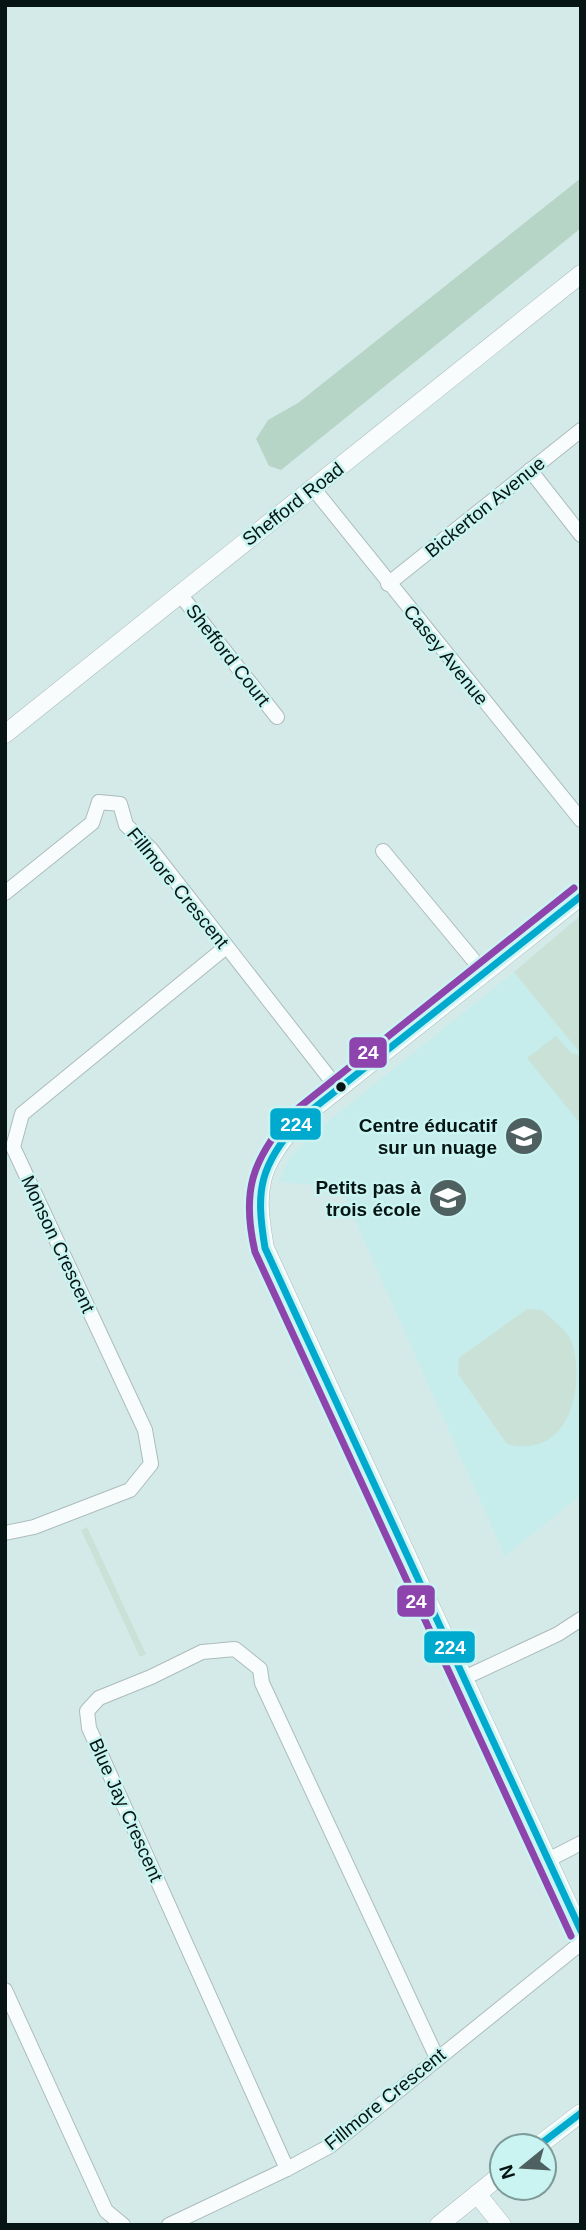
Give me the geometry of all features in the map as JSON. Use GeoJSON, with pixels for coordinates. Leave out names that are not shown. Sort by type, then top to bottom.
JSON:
{"type":"FeatureCollection","features":[{"type":"Feature","properties":{"kind":"street","name":"Shefford Road"},"geometry":{"type":"LineString","coordinates":[[5,734],[581,274]]}},
{"type":"Feature","properties":{"kind":"street","name":"Bickerton Avenue"},"geometry":{"type":"LineString","coordinates":[[388,584],[581,430]]}},
{"type":"Feature","properties":{"kind":"street"},"geometry":{"type":"LineString","coordinates":[[530,470],[581,535]]}},
{"type":"Feature","properties":{"kind":"street","name":"Casey Avenue"},"geometry":{"type":"LineString","coordinates":[[313,488],[581,820]]}},
{"type":"Feature","properties":{"kind":"street","name":"Shefford Court"},"geometry":{"type":"LineString","coordinates":[[179,593],[277,717]]}},
{"type":"Feature","properties":{"kind":"street","name":"Fillmore Crescent"},"geometry":{"type":"LineString","coordinates":[[5,893],[92,823],[99,802],[120,804],[126,825],[150,848],[338,1089]]}},
{"type":"Feature","properties":{"kind":"street"},"geometry":{"type":"LineString","coordinates":[[383,851],[485,974]]}},
{"type":"Feature","properties":{"kind":"street"},"geometry":{"type":"LineString","coordinates":[[581,896],[299,1120],[267,1162],[261,1180],[259,1212],[265,1248],[581,1932]]}},
{"type":"Feature","properties":{"kind":"street","name":"Monson Crescent"},"geometry":{"type":"LineString","coordinates":[[5,1533],[34,1527],[130,1490],[151,1464],[145,1430],[13,1147],[22,1114],[226,947]]}},
{"type":"Feature","properties":{"kind":"street"},"geometry":{"type":"LineString","coordinates":[[464,1678],[558,1634],[581,1619]]}},
{"type":"Feature","properties":{"kind":"street","name":"Blue Jay Crescent"},"geometry":{"type":"LineString","coordinates":[[287,2169],[89,1728],[87,1711],[99,1698],[202,1652],[235,1649],[260,1670],[262,1683],[437,2058]]}},
{"type":"Feature","properties":{"kind":"street"},"geometry":{"type":"LineString","coordinates":[[548,1860],[581,1843]]}},
{"type":"Feature","properties":{"kind":"street","name":"Fillmore Crescent"},"geometry":{"type":"LineString","coordinates":[[169,2225],[330,2146],[581,1943]]}},
{"type":"Feature","properties":{"kind":"street"},"geometry":{"type":"LineString","coordinates":[[5,1990],[106,2211],[122,2225]]}},
{"type":"Feature","properties":{"kind":"street"},"geometry":{"type":"LineString","coordinates":[[556,2132],[581,2113]]}},
{"type":"Feature","properties":{"kind":"street"},"geometry":{"type":"LineString","coordinates":[[439,2225],[488,2185]]}},
{"type":"Feature","properties":{"kind":"street"},"geometry":{"type":"LineString","coordinates":[[477,2194],[502,2225]]}},
{"type":"Feature","properties":{"kind":"shaded area"},"geometry":{"type":"Polygon","coordinates":[[[514,972],[581,1054],[581,1495],[505,1556],[340,1187],[278,1182],[291,1156],[316,1131],[514,972]]]}},
{"type":"Feature","properties":{"kind":"green space"},"geometry":{"type":"Polygon","coordinates":[[[581,178],[581,228],[281,470],[269,466],[256,439],[268,420],[298,403],[581,178]]]}},
{"type":"Feature","properties":{"kind":"green space"},"geometry":{"type":"Polygon","coordinates":[[[581,915],[581,1054],[514,972],[581,915]]]}},
{"type":"Feature","properties":{"kind":"green space"},"geometry":{"type":"Polygon","coordinates":[[[556,1036],[571,1053],[581,1056],[579,1122],[527,1058],[556,1036]]]}},
{"type":"Feature","properties":{"kind":"green space"},"geometry":{"type":"Polygon","coordinates":[[[527,1309],[542,1310],[563,1329],[572,1342],[576,1361],[574,1399],[568,1417],[558,1431],[545,1441],[528,1446],[507,1444],[458,1374],[459,1358],[527,1309]]]}},
{"type":"Feature","properties":{"kind":"green space"},"geometry":{"type":"Polygon","coordinates":[[[87,1527],[146,1654],[140,1657],[81,1530],[87,1527]]]}},
{"type":"Feature","properties":{"kind":"transit line","name":"24"},"geometry":{"type":"LineString","coordinates":[[571,1936],[255,1252],[249,1211],[253,1177],[259,1162],[267,1146],[292,1113],[574,888]]}},
{"type":"Feature","properties":{"kind":"transit line","name":"224"},"geometry":{"type":"LineString","coordinates":[[581,896],[299,1120],[268,1166],[261,1193],[265,1248],[581,1931]]}},
{"type":"Feature","properties":{"kind":"transit line","name":"224"},"geometry":{"type":"LineString","coordinates":[[556,2132],[581,2113]]}},
{"type":"Feature","properties":{"kind":"place","name":"Centre éducatif sur un nuage"},"geometry":{"type":"Point","coordinates":[524,1136]}},
{"type":"Feature","properties":{"kind":"place","name":"Petits pas à trois école"},"geometry":{"type":"Point","coordinates":[448,1198]}}]}
